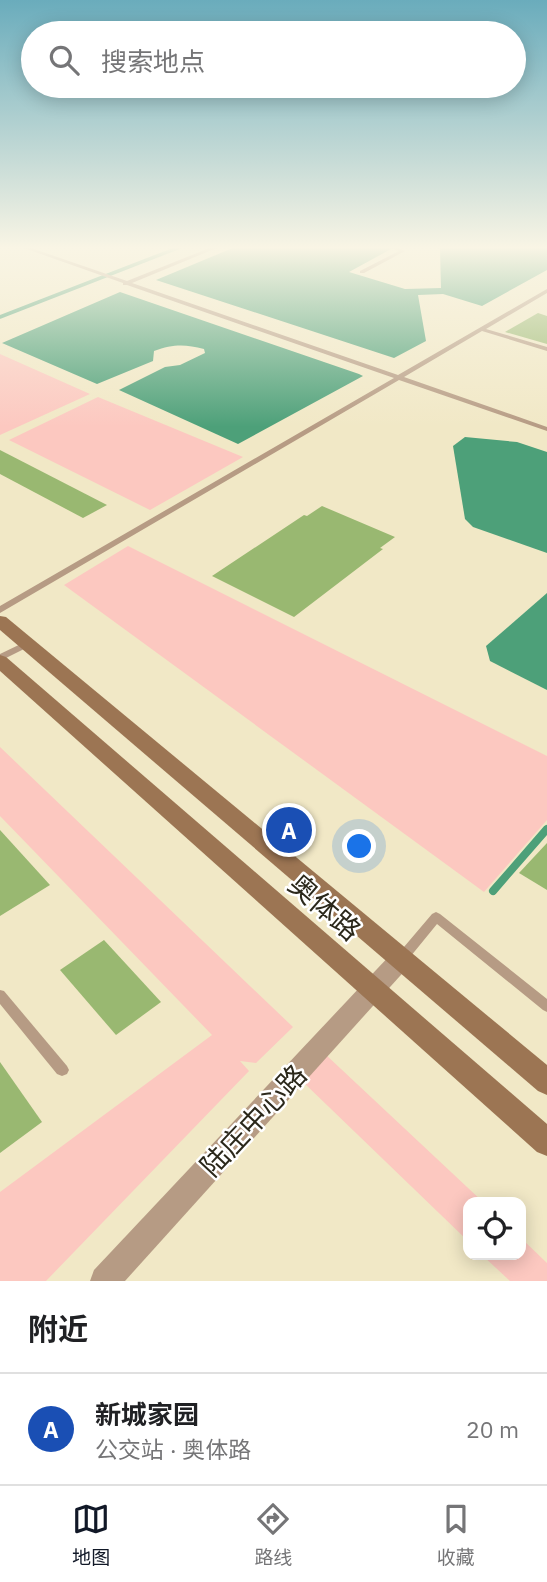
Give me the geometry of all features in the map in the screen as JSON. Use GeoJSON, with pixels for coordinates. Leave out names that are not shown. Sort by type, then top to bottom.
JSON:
{"type":"FeatureCollection","features":[{"type":"Feature","properties":{"kind":"main road","name":"奥体路"},"geometry":{"type":"LineString","coordinates":[[0,621],[547,1082]]}},
{"type":"Feature","properties":{"kind":"main road","name":"奥体路"},"geometry":{"type":"LineString","coordinates":[[0,660],[547,1142]]}},
{"type":"Feature","properties":{"kind":"street","name":"陆庄中心路"},"geometry":{"type":"LineString","coordinates":[[105,1281],[401,959]]}},
{"type":"Feature","properties":{"kind":"lane"},"geometry":{"type":"LineString","coordinates":[[190,307],[547,429]]}},
{"type":"Feature","properties":{"kind":"lane"},"geometry":{"type":"LineString","coordinates":[[0,610],[521,307]]}},
{"type":"Feature","properties":{"kind":"lane"},"geometry":{"type":"LineString","coordinates":[[482,330],[547,349]]}},
{"type":"Feature","properties":{"kind":"lane"},"geometry":{"type":"LineString","coordinates":[[0,660],[27,644]]}},
{"type":"Feature","properties":{"kind":"lane"},"geometry":{"type":"LineString","coordinates":[[401,959],[436,917],[547,1006]]}},
{"type":"Feature","properties":{"kind":"lane"},"geometry":{"type":"LineString","coordinates":[[0,995],[62,1070]]}},
{"type":"Feature","properties":{"kind":"shaded area"},"geometry":{"type":"Polygon","coordinates":[[[86,307],[163,307],[363,376],[238,444],[119,390],[165,367],[180,365],[205,353],[204,349],[173,346],[154,351],[153,361],[97,384],[2,343],[86,307]]]}},
{"type":"Feature","properties":{"kind":"shaded area"},"geometry":{"type":"Polygon","coordinates":[[[238,307],[420,307],[426,341],[394,358],[238,307]]]}},
{"type":"Feature","properties":{"kind":"shaded area"},"geometry":{"type":"Polygon","coordinates":[[[0,354],[90,394],[0,435],[0,354]]]}},
{"type":"Feature","properties":{"kind":"shaded area"},"geometry":{"type":"Polygon","coordinates":[[[98,397],[243,457],[150,510],[9,440],[98,397]]]}},
{"type":"Feature","properties":{"kind":"shaded area"},"geometry":{"type":"Polygon","coordinates":[[[465,437],[517,442],[547,452],[547,553],[473,527],[465,519],[453,446],[465,437]]]}},
{"type":"Feature","properties":{"kind":"shaded area"},"geometry":{"type":"Polygon","coordinates":[[[128,546],[547,756],[547,820],[484,892],[64,585],[128,546]]]}},
{"type":"Feature","properties":{"kind":"shaded area"},"geometry":{"type":"Polygon","coordinates":[[[547,593],[547,690],[490,661],[486,646],[547,593]]]}},
{"type":"Feature","properties":{"kind":"shaded area"},"geometry":{"type":"Polygon","coordinates":[[[0,747],[293,1027],[256,1063],[240,1061],[249,1071],[46,1281],[0,1281],[0,1192],[212,1035],[0,816],[0,747]]]}},
{"type":"Feature","properties":{"kind":"shaded area"},"geometry":{"type":"Polygon","coordinates":[[[325,1054],[478,1197],[463,1197],[463,1236],[302,1081],[325,1054]]]}},
{"type":"Feature","properties":{"kind":"shaded area"},"geometry":{"type":"Polygon","coordinates":[[[526,1243],[547,1263],[547,1281],[510,1281],[487,1260],[526,1260],[526,1243]]]}},
{"type":"Feature","properties":{"kind":"building"},"geometry":{"type":"Polygon","coordinates":[[[538,313],[547,316],[547,344],[505,332],[538,313]]]}},
{"type":"Feature","properties":{"kind":"building"},"geometry":{"type":"Polygon","coordinates":[[[0,450],[107,505],[83,518],[0,474],[0,450]]]}},
{"type":"Feature","properties":{"kind":"building"},"geometry":{"type":"Polygon","coordinates":[[[322,506],[395,537],[294,617],[212,576],[304,515],[307,516],[322,506]]]}},
{"type":"Feature","properties":{"kind":"building"},"geometry":{"type":"Polygon","coordinates":[[[0,830],[50,885],[0,916],[0,830]]]}},
{"type":"Feature","properties":{"kind":"building"},"geometry":{"type":"Polygon","coordinates":[[[547,843],[547,890],[519,873],[547,843]]]}},
{"type":"Feature","properties":{"kind":"building"},"geometry":{"type":"Polygon","coordinates":[[[104,940],[161,1002],[116,1035],[60,970],[104,940]]]}},
{"type":"Feature","properties":{"kind":"building"},"geometry":{"type":"Polygon","coordinates":[[[0,1062],[42,1122],[0,1153],[0,1062]]]}},
{"type":"Feature","properties":{"kind":"waterway"},"geometry":{"type":"LineString","coordinates":[[0,317],[26,307]]}},
{"type":"Feature","properties":{"kind":"waterway"},"geometry":{"type":"LineString","coordinates":[[493,891],[547,829]]}},
{"type":"Feature","properties":{"kind":"place","name":"新城家园"},"geometry":{"type":"Point","coordinates":[289,830]}}]}
